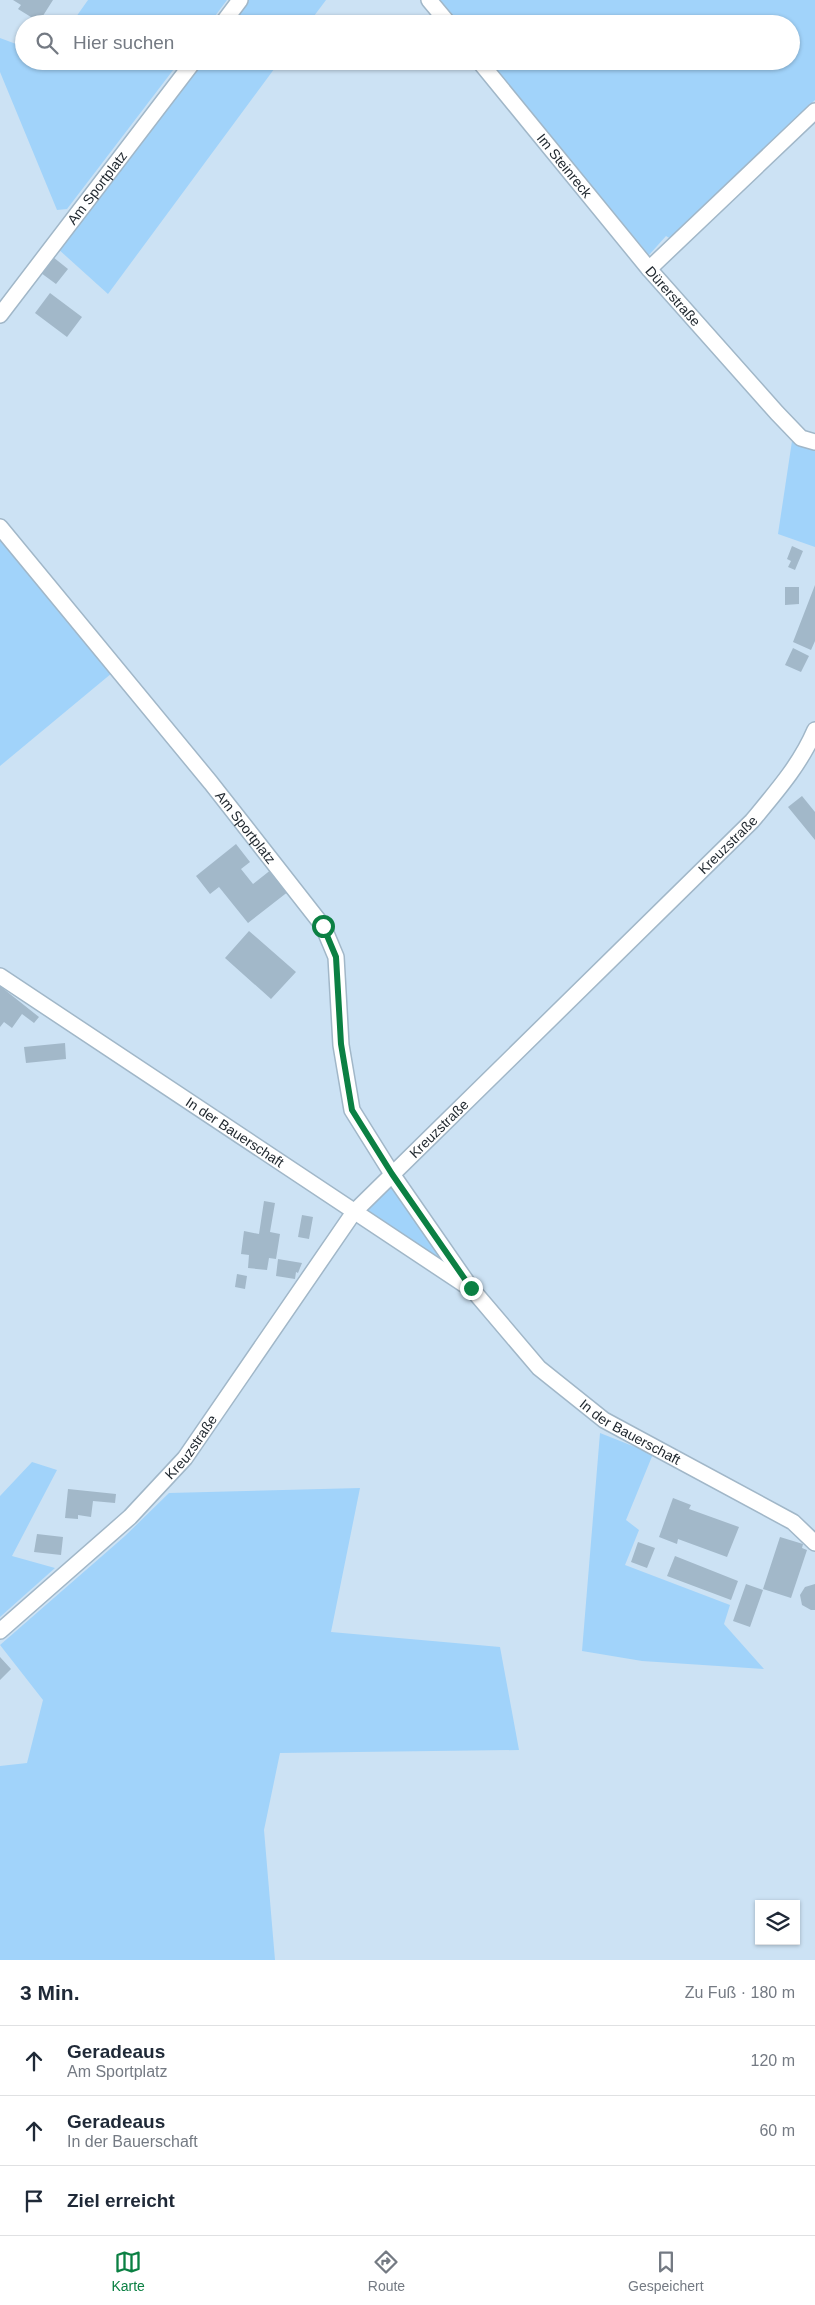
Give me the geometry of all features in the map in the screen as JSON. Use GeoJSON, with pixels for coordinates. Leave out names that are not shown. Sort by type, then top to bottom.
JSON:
{"type":"FeatureCollection","features":[{"type":"Feature","properties":{"kind":"street"},"geometry":{"type":"LineString","coordinates":[[229,15],[240,0]]}},
{"type":"Feature","properties":{"kind":"street"},"geometry":{"type":"LineString","coordinates":[[429,0],[442,15]]}},
{"type":"Feature","properties":{"kind":"street","name":"Am Sportplatz"},"geometry":{"type":"LineString","coordinates":[[0,315],[187,70]]}},
{"type":"Feature","properties":{"kind":"street","name":"Im Steinreck"},"geometry":{"type":"LineString","coordinates":[[486,70],[648,269]]}},
{"type":"Feature","properties":{"kind":"street","name":"Dürerstraße"},"geometry":{"type":"LineString","coordinates":[[815,111],[648,269],[801,438],[815,442]]}},
{"type":"Feature","properties":{"kind":"street","name":"Am Sportplatz"},"geometry":{"type":"LineString","coordinates":[[0,527],[211,783],[323,926],[336,957],[341,1044],[352,1110],[392,1174]]}},
{"type":"Feature","properties":{"kind":"street","name":"Kreuzstraße"},"geometry":{"type":"LineString","coordinates":[[0,1631],[130,1517],[184,1458],[354,1212],[752,822],[786,781],[806,750],[815,730]]}},
{"type":"Feature","properties":{"kind":"street","name":"In der Bauerschaft"},"geometry":{"type":"LineString","coordinates":[[0,976],[455,1280],[471,1288]]}},
{"type":"Feature","properties":{"kind":"street","name":"In der Bauerschaft"},"geometry":{"type":"LineString","coordinates":[[392,1174],[471,1288],[539,1368],[604,1420],[793,1522],[815,1543]]}},
{"type":"Feature","properties":{"kind":"shaded area"},"geometry":{"type":"Polygon","coordinates":[[[88,0],[227,0],[216,15],[77,15],[88,0]]]}},
{"type":"Feature","properties":{"kind":"shaded area"},"geometry":{"type":"Polygon","coordinates":[[[248,0],[326,0],[315,15],[237,15],[248,0]]]}},
{"type":"Feature","properties":{"kind":"shaded area"},"geometry":{"type":"Polygon","coordinates":[[[435,0],[815,0],[815,100],[671,239],[666,236],[649,255],[495,70],[800,70],[800,15],[448,15],[435,0]]]}},
{"type":"Feature","properties":{"kind":"shaded area"},"geometry":{"type":"Polygon","coordinates":[[[0,38],[15,44],[15,70],[173,70],[67,209],[57,210],[0,72],[0,38]]]}},
{"type":"Feature","properties":{"kind":"shaded area"},"geometry":{"type":"Polygon","coordinates":[[[195,70],[273,70],[108,294],[57,248],[195,70]]]}},
{"type":"Feature","properties":{"kind":"shaded area"},"geometry":{"type":"Polygon","coordinates":[[[792,441],[815,445],[815,547],[778,534],[792,441]]]}},
{"type":"Feature","properties":{"kind":"shaded area"},"geometry":{"type":"Polygon","coordinates":[[[0,538],[112,673],[0,766],[0,538]]]}},
{"type":"Feature","properties":{"kind":"shaded area"},"geometry":{"type":"Polygon","coordinates":[[[392,1186],[447,1263],[444,1266],[366,1211],[392,1186]]]}},
{"type":"Feature","properties":{"kind":"shaded area"},"geometry":{"type":"Polygon","coordinates":[[[600,1433],[653,1454],[626,1520],[639,1530],[625,1565],[730,1605],[724,1624],[764,1669],[642,1661],[582,1651],[600,1433]]]}},
{"type":"Feature","properties":{"kind":"shaded area"},"geometry":{"type":"Polygon","coordinates":[[[32,1462],[57,1470],[12,1556],[55,1568],[0,1617],[0,1496],[32,1462]]]}},
{"type":"Feature","properties":{"kind":"shaded area"},"geometry":{"type":"Polygon","coordinates":[[[360,1488],[331,1632],[500,1647],[519,1750],[280,1753],[264,1830],[275,1960],[0,1960],[0,1766],[27,1763],[43,1700],[0,1645],[125,1536],[169,1493],[360,1488]]]}},
{"type":"Feature","properties":{"kind":"building"},"geometry":{"type":"Polygon","coordinates":[[[13,0],[53,0],[43,15],[28,15],[18,9],[21,5],[13,0]]]}},
{"type":"Feature","properties":{"kind":"building"},"geometry":{"type":"Polygon","coordinates":[[[53,257],[68,269],[56,284],[41,273],[53,257]]]}},
{"type":"Feature","properties":{"kind":"building"},"geometry":{"type":"Polygon","coordinates":[[[50,293],[82,317],[67,337],[35,313],[50,293]]]}},
{"type":"Feature","properties":{"kind":"building"},"geometry":{"type":"Polygon","coordinates":[[[792,546],[803,551],[795,570],[788,567],[791,561],[787,559],[792,546]]]}},
{"type":"Feature","properties":{"kind":"building"},"geometry":{"type":"Polygon","coordinates":[[[815,585],[815,641],[811,650],[793,642],[815,585]]]}},
{"type":"Feature","properties":{"kind":"building"},"geometry":{"type":"Polygon","coordinates":[[[785,587],[799,587],[799,604],[785,605],[785,587]]]}},
{"type":"Feature","properties":{"kind":"building"},"geometry":{"type":"Polygon","coordinates":[[[793,648],[809,656],[801,672],[785,665],[793,648]]]}},
{"type":"Feature","properties":{"kind":"building"},"geometry":{"type":"Polygon","coordinates":[[[802,796],[815,812],[815,840],[788,807],[802,796]]]}},
{"type":"Feature","properties":{"kind":"building"},"geometry":{"type":"Polygon","coordinates":[[[236,844],[250,862],[241,869],[253,884],[272,869],[289,891],[248,923],[219,887],[210,894],[196,876],[236,844]]]}},
{"type":"Feature","properties":{"kind":"building"},"geometry":{"type":"Polygon","coordinates":[[[249,931],[296,972],[271,999],[225,958],[249,931]]]}},
{"type":"Feature","properties":{"kind":"building"},"geometry":{"type":"Polygon","coordinates":[[[0,986],[39,1017],[34,1023],[22,1014],[12,1028],[4,1022],[0,1027],[0,986]]]}},
{"type":"Feature","properties":{"kind":"building"},"geometry":{"type":"Polygon","coordinates":[[[65,1043],[66,1059],[26,1063],[24,1047],[65,1043]]]}},
{"type":"Feature","properties":{"kind":"building"},"geometry":{"type":"Polygon","coordinates":[[[264,1201],[275,1203],[270,1232],[280,1234],[276,1259],[269,1258],[267,1270],[248,1268],[249,1255],[241,1254],[244,1231],[259,1234],[264,1201]]]}},
{"type":"Feature","properties":{"kind":"building"},"geometry":{"type":"Polygon","coordinates":[[[302,1215],[313,1217],[309,1239],[298,1237],[302,1215]]]}},
{"type":"Feature","properties":{"kind":"building"},"geometry":{"type":"Polygon","coordinates":[[[278,1259],[302,1263],[298,1273],[296,1272],[295,1279],[276,1276],[278,1259]]]}},
{"type":"Feature","properties":{"kind":"building"},"geometry":{"type":"Polygon","coordinates":[[[237,1274],[247,1276],[245,1289],[235,1287],[237,1274]]]}},
{"type":"Feature","properties":{"kind":"building"},"geometry":{"type":"Polygon","coordinates":[[[68,1489],[116,1494],[115,1503],[93,1501],[91,1517],[78,1515],[78,1519],[65,1518],[68,1489]]]}},
{"type":"Feature","properties":{"kind":"building"},"geometry":{"type":"Polygon","coordinates":[[[673,1498],[691,1505],[689,1509],[739,1527],[727,1557],[678,1539],[677,1544],[659,1537],[673,1498]]]}},
{"type":"Feature","properties":{"kind":"building"},"geometry":{"type":"Polygon","coordinates":[[[37,1534],[63,1537],[61,1555],[34,1552],[37,1534]]]}},
{"type":"Feature","properties":{"kind":"building"},"geometry":{"type":"Polygon","coordinates":[[[780,1537],[803,1544],[802,1548],[807,1550],[791,1598],[763,1589],[780,1537]]]}},
{"type":"Feature","properties":{"kind":"building"},"geometry":{"type":"Polygon","coordinates":[[[638,1542],[655,1548],[647,1568],[631,1562],[638,1542]]]}},
{"type":"Feature","properties":{"kind":"building"},"geometry":{"type":"Polygon","coordinates":[[[675,1556],[738,1581],[731,1600],[667,1576],[675,1556]]]}},
{"type":"Feature","properties":{"kind":"building"},"geometry":{"type":"Polygon","coordinates":[[[746,1584],[763,1590],[750,1627],[733,1621],[746,1584]]]}},
{"type":"Feature","properties":{"kind":"building"},"geometry":{"type":"Polygon","coordinates":[[[815,1584],[815,1610],[811,1610],[802,1605],[800,1595],[805,1587],[815,1584]]]}},
{"type":"Feature","properties":{"kind":"building"},"geometry":{"type":"Polygon","coordinates":[[[0,1657],[11,1669],[0,1680],[0,1657]]]}},
{"type":"Feature","properties":{"kind":"route"},"geometry":{"type":"LineString","coordinates":[[323,926],[336,957],[341,1044],[352,1110],[392,1174],[471,1288]]}}]}
